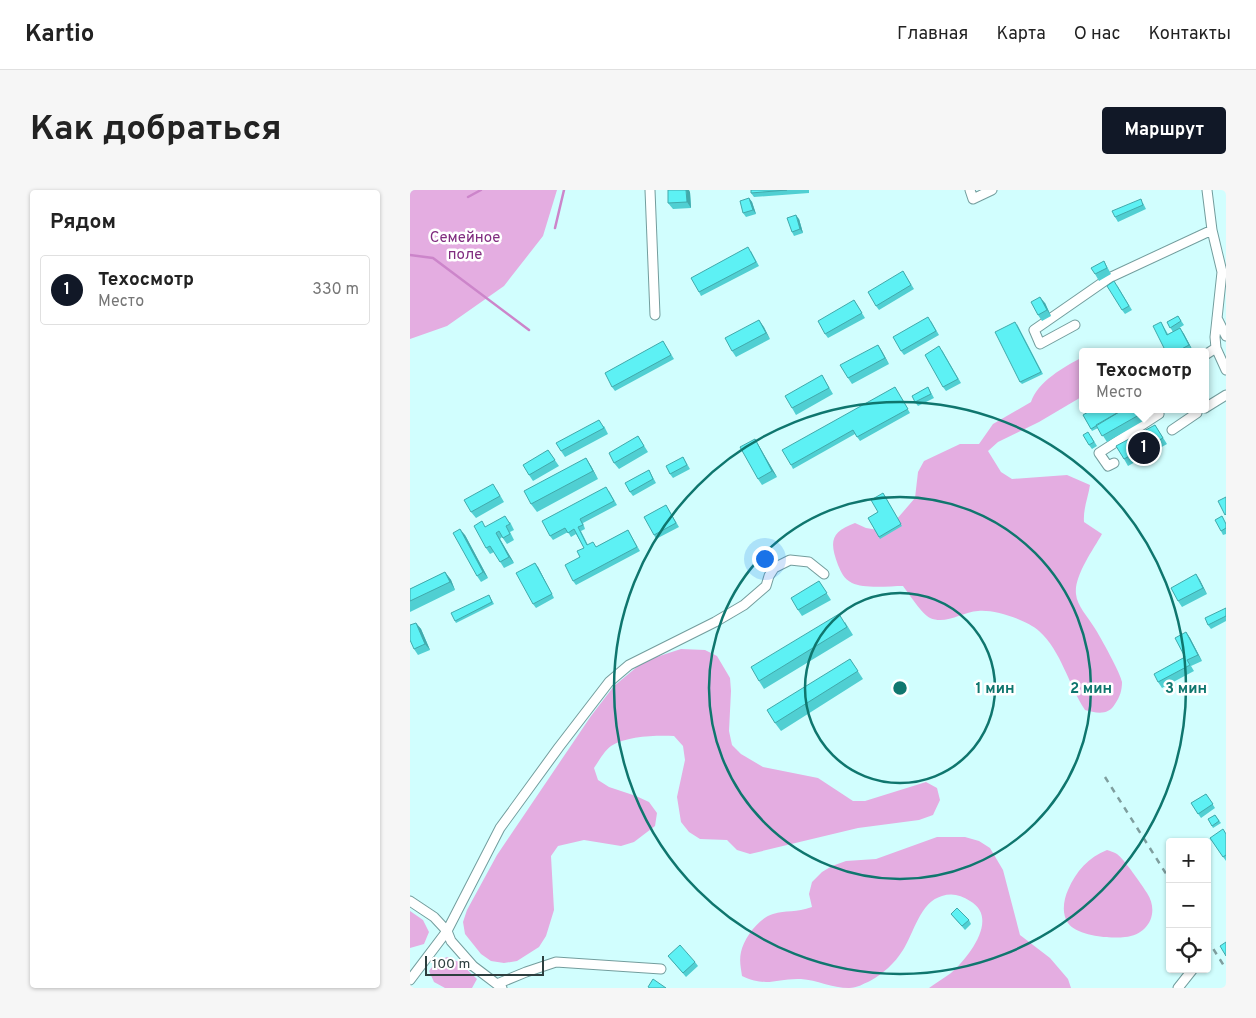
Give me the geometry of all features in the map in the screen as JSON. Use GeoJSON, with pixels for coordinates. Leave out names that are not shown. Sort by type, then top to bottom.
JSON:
{"type":"FeatureCollection","features":[{"type":"Feature","properties":{"kind":"street"},"geometry":{"type":"LineString","coordinates":[[650,190],[656,315]]}},
{"type":"Feature","properties":{"kind":"street"},"geometry":{"type":"LineString","coordinates":[[970,190],[973,199],[992,190]]}},
{"type":"Feature","properties":{"kind":"street"},"geometry":{"type":"LineString","coordinates":[[1207,190],[1212,230],[1222,272],[1221,319],[1215,337],[1216,348],[1226,370]]}},
{"type":"Feature","properties":{"kind":"street"},"geometry":{"type":"LineString","coordinates":[[1075,326],[1040,344],[1034,330],[1109,278],[1212,230]]}},
{"type":"Feature","properties":{"kind":"street"},"geometry":{"type":"LineString","coordinates":[[1221,319],[1226,336]]}},
{"type":"Feature","properties":{"kind":"street"},"geometry":{"type":"LineString","coordinates":[[1209,352],[1216,348]]}},
{"type":"Feature","properties":{"kind":"street"},"geometry":{"type":"LineString","coordinates":[[1209,405],[1226,395]]}},
{"type":"Feature","properties":{"kind":"street"},"geometry":{"type":"LineString","coordinates":[[1114,463],[1108,466],[1099,453],[1159,413]]}},
{"type":"Feature","properties":{"kind":"street"},"geometry":{"type":"LineString","coordinates":[[1172,430],[1196,413]]}},
{"type":"Feature","properties":{"kind":"street"},"geometry":{"type":"LineString","coordinates":[[410,980],[447,931],[500,828],[558,747],[609,682],[629,665],[744,605],[766,586],[774,568],[790,560],[809,562],[824,574]]}},
{"type":"Feature","properties":{"kind":"street"},"geometry":{"type":"LineString","coordinates":[[410,901],[434,917],[447,931],[451,941],[473,966],[500,986],[526,972],[556,962],[661,969]]}},
{"type":"Feature","properties":{"kind":"street"},"geometry":{"type":"LineString","coordinates":[[1178,988],[1189,973]]}},
{"type":"Feature","properties":{"kind":"green space","name":"Семейное поле"},"geometry":{"type":"Polygon","coordinates":[[[410,190],[557,190],[543,236],[504,286],[447,326],[410,339],[410,190]]]}},
{"type":"Feature","properties":{"kind":"green space"},"geometry":{"type":"Polygon","coordinates":[[[1079,359],[1079,398],[1039,422],[998,442],[988,451],[1001,472],[1012,479],[1067,475],[1090,485],[1084,522],[1102,534],[1081,571],[1076,594],[1081,607],[1105,646],[1122,682],[1122,688],[1115,704],[1109,710],[1101,713],[1085,710],[1054,649],[1047,639],[1034,627],[1010,616],[985,611],[972,612],[942,620],[930,618],[903,586],[870,587],[857,585],[849,581],[843,575],[833,550],[834,538],[847,526],[855,523],[866,528],[878,530],[890,527],[915,498],[918,472],[924,461],[960,444],[979,444],[993,424],[1031,402],[1045,381],[1079,359]]]}},
{"type":"Feature","properties":{"kind":"green space"},"geometry":{"type":"Polygon","coordinates":[[[681,649],[705,650],[717,656],[730,678],[729,731],[732,745],[741,754],[763,767],[818,778],[853,801],[865,801],[926,782],[937,788],[940,800],[933,815],[919,820],[858,828],[750,854],[737,850],[727,840],[700,839],[689,832],[681,822],[677,797],[685,760],[683,746],[674,736],[651,736],[625,740],[611,746],[602,756],[594,768],[598,780],[609,787],[649,802],[657,813],[655,826],[634,842],[621,846],[584,840],[558,846],[551,856],[554,910],[546,936],[539,947],[517,961],[504,963],[491,961],[481,954],[465,934],[463,922],[467,910],[497,855],[591,716],[614,686],[644,661],[681,649]]]}},
{"type":"Feature","properties":{"kind":"green space"},"geometry":{"type":"Polygon","coordinates":[[[937,837],[965,837],[979,841],[990,848],[1003,870],[1020,935],[1050,958],[1068,979],[1071,988],[929,988],[951,973],[965,958],[978,938],[982,927],[982,917],[978,908],[967,899],[953,895],[934,899],[918,919],[907,943],[896,960],[880,975],[860,986],[843,988],[801,979],[766,982],[751,980],[742,976],[741,952],[745,941],[753,929],[773,914],[812,907],[809,894],[812,882],[822,872],[846,861],[876,859],[937,837]]]}},
{"type":"Feature","properties":{"kind":"green space"},"geometry":{"type":"Polygon","coordinates":[[[1107,850],[1117,854],[1124,861],[1151,901],[1152,915],[1149,922],[1140,932],[1133,935],[1111,937],[1086,934],[1072,927],[1064,915],[1065,898],[1075,877],[1089,861],[1107,850]]]}},
{"type":"Feature","properties":{"kind":"green space"},"geometry":{"type":"Polygon","coordinates":[[[410,911],[423,920],[429,932],[424,944],[410,948],[410,911]]]}},
{"type":"Feature","properties":{"kind":"green space"},"geometry":{"type":"Polygon","coordinates":[[[447,957],[459,962],[477,979],[472,988],[445,988],[434,982],[429,971],[436,962],[447,957]]]}},
{"type":"Feature","properties":{"kind":"building"},"geometry":{"type":"Polygon","coordinates":[[[668,190],[686,190],[687,202],[668,203],[668,190]]]}},
{"type":"Feature","properties":{"kind":"building"},"geometry":{"type":"Polygon","coordinates":[[[751,190],[787,190],[751,193],[751,190]]]}},
{"type":"Feature","properties":{"kind":"building"},"geometry":{"type":"Polygon","coordinates":[[[749,198],[753,210],[743,213],[740,201],[749,198]]]}},
{"type":"Feature","properties":{"kind":"building"},"geometry":{"type":"Polygon","coordinates":[[[1141,199],[1143,205],[1115,217],[1112,211],[1141,199]]]}},
{"type":"Feature","properties":{"kind":"building"},"geometry":{"type":"Polygon","coordinates":[[[796,215],[800,229],[792,232],[787,218],[796,215]]]}},
{"type":"Feature","properties":{"kind":"building"},"geometry":{"type":"Polygon","coordinates":[[[748,247],[756,262],[699,292],[691,278],[748,247]]]}},
{"type":"Feature","properties":{"kind":"building"},"geometry":{"type":"Polygon","coordinates":[[[1104,261],[1107,268],[1095,274],[1091,268],[1104,261]]]}},
{"type":"Feature","properties":{"kind":"building"},"geometry":{"type":"Polygon","coordinates":[[[903,271],[911,285],[876,306],[868,292],[903,271]]]}},
{"type":"Feature","properties":{"kind":"building"},"geometry":{"type":"Polygon","coordinates":[[[1114,281],[1129,306],[1122,310],[1107,286],[1114,281]]]}},
{"type":"Feature","properties":{"kind":"building"},"geometry":{"type":"Polygon","coordinates":[[[1040,297],[1047,310],[1038,315],[1031,302],[1040,297]]]}},
{"type":"Feature","properties":{"kind":"building"},"geometry":{"type":"Polygon","coordinates":[[[854,300],[862,313],[825,334],[818,321],[854,300]]]}},
{"type":"Feature","properties":{"kind":"building"},"geometry":{"type":"Polygon","coordinates":[[[1178,316],[1181,321],[1170,328],[1167,322],[1178,316]]]}},
{"type":"Feature","properties":{"kind":"building"},"geometry":{"type":"Polygon","coordinates":[[[928,317],[936,331],[901,351],[893,337],[928,317]]]}},
{"type":"Feature","properties":{"kind":"building"},"geometry":{"type":"Polygon","coordinates":[[[759,320],[766,333],[732,351],[725,338],[759,320]]]}},
{"type":"Feature","properties":{"kind":"building"},"geometry":{"type":"Polygon","coordinates":[[[1015,322],[1041,372],[1020,382],[995,332],[1015,322]]]}},
{"type":"Feature","properties":{"kind":"building"},"geometry":{"type":"Polygon","coordinates":[[[1161,322],[1167,335],[1180,328],[1189,345],[1183,348],[1164,348],[1153,326],[1161,322]]]}},
{"type":"Feature","properties":{"kind":"building"},"geometry":{"type":"Polygon","coordinates":[[[663,341],[671,355],[612,387],[605,373],[663,341]]]}},
{"type":"Feature","properties":{"kind":"building"},"geometry":{"type":"Polygon","coordinates":[[[878,345],[885,358],[848,378],[840,365],[878,345]]]}},
{"type":"Feature","properties":{"kind":"building"},"geometry":{"type":"Polygon","coordinates":[[[939,346],[958,379],[943,387],[925,355],[939,346]]]}},
{"type":"Feature","properties":{"kind":"building"},"geometry":{"type":"Polygon","coordinates":[[[822,375],[829,388],[792,408],[785,396],[822,375]]]}},
{"type":"Feature","properties":{"kind":"building"},"geometry":{"type":"Polygon","coordinates":[[[895,387],[908,409],[857,437],[853,430],[791,465],[782,450],[895,387]]]}},
{"type":"Feature","properties":{"kind":"building"},"geometry":{"type":"Polygon","coordinates":[[[928,387],[931,394],[915,402],[912,396],[928,387]]]}},
{"type":"Feature","properties":{"kind":"building"},"geometry":{"type":"Polygon","coordinates":[[[1086,413],[1117,413],[1091,429],[1083,415],[1086,413]]]}},
{"type":"Feature","properties":{"kind":"building"},"geometry":{"type":"Polygon","coordinates":[[[1117,413],[1142,413],[1102,436],[1096,425],[1117,413]]]}},
{"type":"Feature","properties":{"kind":"building"},"geometry":{"type":"Polygon","coordinates":[[[599,420],[604,428],[561,451],[556,443],[599,420]]]}},
{"type":"Feature","properties":{"kind":"building"},"geometry":{"type":"Polygon","coordinates":[[[1155,425],[1163,438],[1124,459],[1116,446],[1155,425]]]}},
{"type":"Feature","properties":{"kind":"building"},"geometry":{"type":"Polygon","coordinates":[[[1088,432],[1094,442],[1089,445],[1083,435],[1088,432]]]}},
{"type":"Feature","properties":{"kind":"building"},"geometry":{"type":"Polygon","coordinates":[[[638,436],[644,446],[614,463],[609,453],[638,436]]]}},
{"type":"Feature","properties":{"kind":"building"},"geometry":{"type":"Polygon","coordinates":[[[755,439],[772,471],[758,479],[740,447],[755,439]]]}},
{"type":"Feature","properties":{"kind":"building"},"geometry":{"type":"Polygon","coordinates":[[[548,450],[555,460],[529,475],[523,465],[548,450]]]}},
{"type":"Feature","properties":{"kind":"building"},"geometry":{"type":"Polygon","coordinates":[[[683,457],[687,465],[670,474],[666,466],[683,457]]]}},
{"type":"Feature","properties":{"kind":"building"},"geometry":{"type":"Polygon","coordinates":[[[586,458],[593,471],[531,504],[524,491],[586,458]]]}},
{"type":"Feature","properties":{"kind":"building"},"geometry":{"type":"Polygon","coordinates":[[[649,470],[653,479],[630,492],[625,483],[649,470]]]}},
{"type":"Feature","properties":{"kind":"building"},"geometry":{"type":"Polygon","coordinates":[[[493,484],[500,496],[471,512],[464,500],[493,484]]]}},
{"type":"Feature","properties":{"kind":"building"},"geometry":{"type":"Polygon","coordinates":[[[606,487],[614,501],[580,519],[583,525],[578,527],[587,545],[593,542],[596,547],[628,530],[637,547],[573,581],[565,565],[580,557],[577,551],[584,548],[574,529],[568,533],[565,528],[550,536],[542,521],[606,487]]]}},
{"type":"Feature","properties":{"kind":"building"},"geometry":{"type":"Polygon","coordinates":[[[883,493],[901,524],[879,537],[868,518],[878,512],[871,500],[883,493]]]}},
{"type":"Feature","properties":{"kind":"building"},"geometry":{"type":"Polygon","coordinates":[[[1226,497],[1226,514],[1225,515],[1218,501],[1226,497]]]}},
{"type":"Feature","properties":{"kind":"building"},"geometry":{"type":"Polygon","coordinates":[[[666,505],[676,523],[654,535],[644,517],[666,505]]]}},
{"type":"Feature","properties":{"kind":"building"},"geometry":{"type":"Polygon","coordinates":[[[505,516],[510,524],[506,526],[510,534],[503,538],[499,531],[496,533],[509,557],[500,562],[490,546],[486,548],[474,526],[482,521],[485,527],[505,516]]]}},
{"type":"Feature","properties":{"kind":"building"},"geometry":{"type":"Polygon","coordinates":[[[1222,516],[1226,528],[1221,531],[1215,520],[1222,516]]]}},
{"type":"Feature","properties":{"kind":"building"},"geometry":{"type":"Polygon","coordinates":[[[460,529],[483,572],[477,576],[453,533],[460,529]]]}},
{"type":"Feature","properties":{"kind":"building"},"geometry":{"type":"Polygon","coordinates":[[[535,563],[552,594],[533,604],[516,573],[535,563]]]}},
{"type":"Feature","properties":{"kind":"building"},"geometry":{"type":"Polygon","coordinates":[[[445,572],[450,582],[410,601],[410,589],[445,572]]]}},
{"type":"Feature","properties":{"kind":"building"},"geometry":{"type":"Polygon","coordinates":[[[1196,574],[1203,588],[1178,601],[1171,588],[1196,574]]]}},
{"type":"Feature","properties":{"kind":"building"},"geometry":{"type":"Polygon","coordinates":[[[819,581],[827,593],[798,610],[791,598],[819,581]]]}},
{"type":"Feature","properties":{"kind":"building"},"geometry":{"type":"Polygon","coordinates":[[[489,595],[492,602],[455,621],[451,613],[489,595]]]}},
{"type":"Feature","properties":{"kind":"building"},"geometry":{"type":"Polygon","coordinates":[[[1226,608],[1226,616],[1208,625],[1205,618],[1226,608]]]}},
{"type":"Feature","properties":{"kind":"building"},"geometry":{"type":"Polygon","coordinates":[[[839,614],[847,627],[759,681],[751,667],[839,614]]]}},
{"type":"Feature","properties":{"kind":"building"},"geometry":{"type":"Polygon","coordinates":[[[416,623],[425,644],[414,649],[410,640],[410,625],[416,623]]]}},
{"type":"Feature","properties":{"kind":"building"},"geometry":{"type":"Polygon","coordinates":[[[1186,632],[1198,655],[1187,660],[1190,665],[1158,682],[1154,674],[1185,657],[1175,638],[1186,632]]]}},
{"type":"Feature","properties":{"kind":"building"},"geometry":{"type":"Polygon","coordinates":[[[850,659],[858,671],[775,723],[767,710],[850,659]]]}},
{"type":"Feature","properties":{"kind":"building"},"geometry":{"type":"Polygon","coordinates":[[[1206,794],[1213,804],[1198,814],[1191,803],[1206,794]]]}},
{"type":"Feature","properties":{"kind":"building"},"geometry":{"type":"Polygon","coordinates":[[[1215,815],[1219,821],[1212,826],[1208,819],[1215,815]]]}},
{"type":"Feature","properties":{"kind":"building"},"geometry":{"type":"Polygon","coordinates":[[[1223,829],[1226,834],[1226,855],[1223,857],[1210,838],[1223,829]]]}},
{"type":"Feature","properties":{"kind":"building"},"geometry":{"type":"Polygon","coordinates":[[[957,908],[969,920],[962,926],[951,914],[957,908]]]}},
{"type":"Feature","properties":{"kind":"building"},"geometry":{"type":"Polygon","coordinates":[[[1226,942],[1226,956],[1220,946],[1226,942]]]}},
{"type":"Feature","properties":{"kind":"building"},"geometry":{"type":"Polygon","coordinates":[[[680,945],[695,962],[683,973],[668,956],[680,945]]]}},
{"type":"Feature","properties":{"kind":"building"},"geometry":{"type":"Polygon","coordinates":[[[653,979],[666,988],[648,987],[653,979]]]}},
{"type":"Feature","properties":{"kind":"waterway"},"geometry":{"type":"LineString","coordinates":[[468,197],[481,190]]}},
{"type":"Feature","properties":{"kind":"waterway"},"geometry":{"type":"LineString","coordinates":[[555,228],[564,190]]}},
{"type":"Feature","properties":{"kind":"waterway"},"geometry":{"type":"LineString","coordinates":[[410,255],[433,258],[529,330]]}},
{"type":"Feature","properties":{"kind":"railway"},"geometry":{"type":"LineString","coordinates":[[1105,777],[1166,874]]}},
{"type":"Feature","properties":{"kind":"railway"},"geometry":{"type":"LineString","coordinates":[[1211,945],[1226,969]]}},
{"type":"Feature","properties":{"kind":"place","name":"Техосмотр"},"geometry":{"type":"Point","coordinates":[1144,448]}}]}
